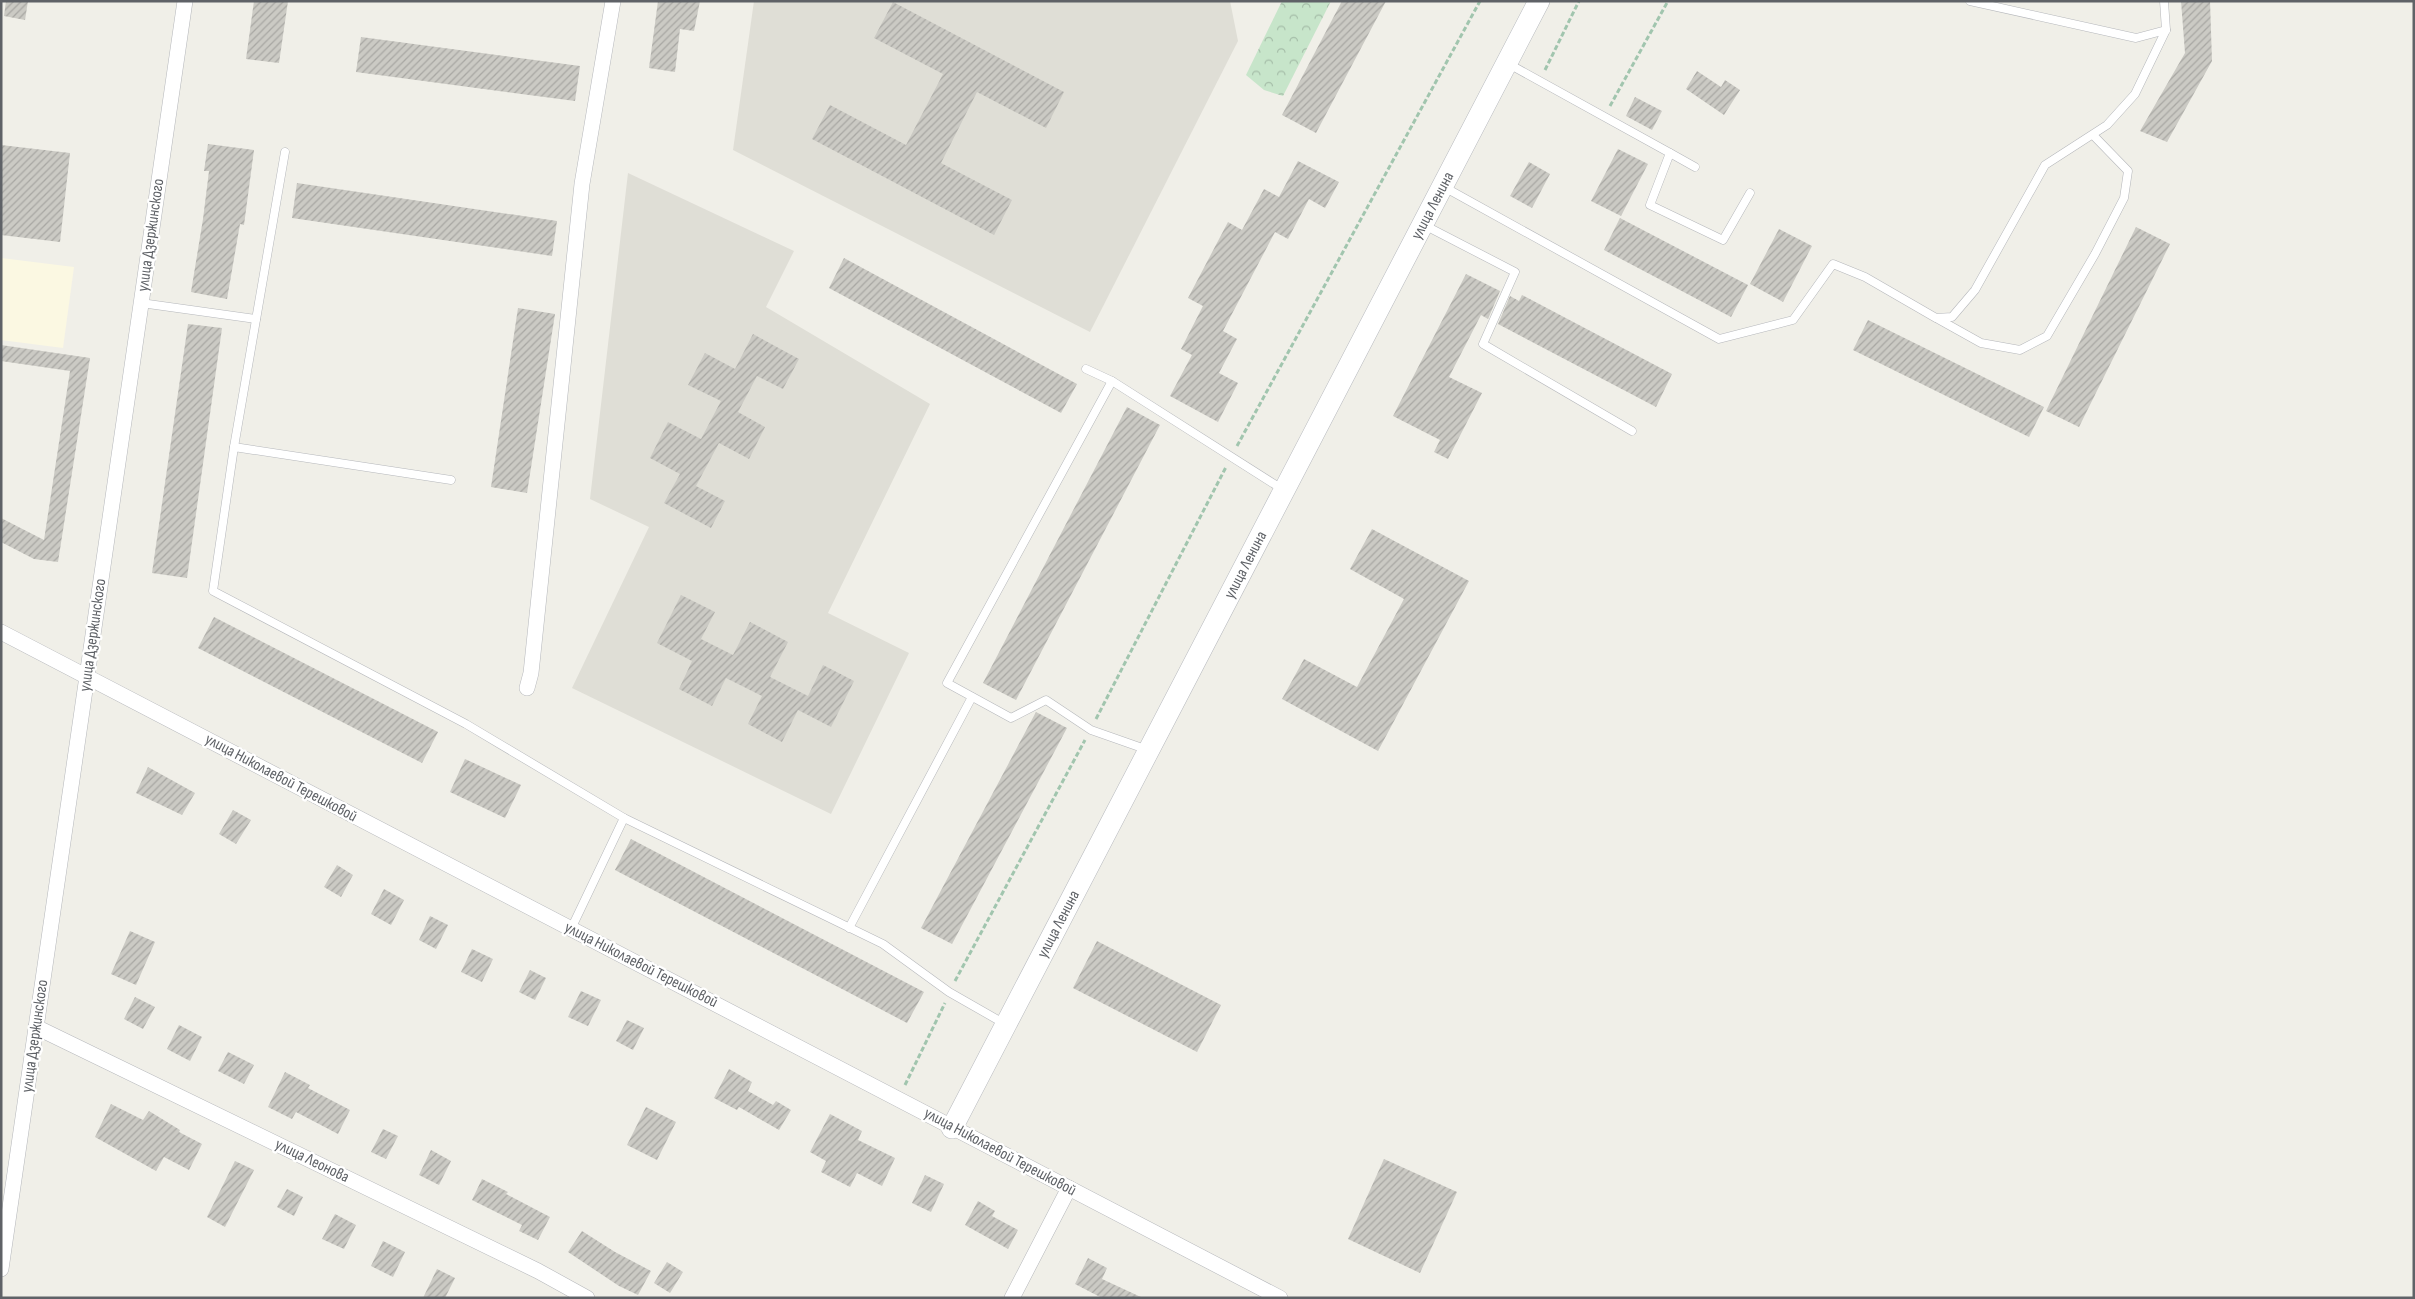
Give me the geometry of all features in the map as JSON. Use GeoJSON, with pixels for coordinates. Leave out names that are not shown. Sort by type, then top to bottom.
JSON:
{"type":"FeatureCollection","features":[{"type":"Feature","properties":{"kind":"street","name":"улица Дзержинского"},"geometry":{"type":"LineString","coordinates":[[1,1269],[185,1]]}},
{"type":"Feature","properties":{"kind":"street"},"geometry":{"type":"LineString","coordinates":[[527,688],[532,664],[582,184],[613,1]]}},
{"type":"Feature","properties":{"kind":"street","name":"улица Ленина"},"geometry":{"type":"LineString","coordinates":[[952,1128],[1539,1]]}},
{"type":"Feature","properties":{"kind":"street","name":"улица Николаевой Терешковой"},"geometry":{"type":"LineString","coordinates":[[1,632],[1280,1298]]}},
{"type":"Feature","properties":{"kind":"street","name":"улица Леонова"},"geometry":{"type":"LineString","coordinates":[[36,1027],[538,1271],[587,1298]]}},
{"type":"Feature","properties":{"kind":"street"},"geometry":{"type":"LineString","coordinates":[[1012,1298],[1069,1188]]}},
{"type":"Feature","properties":{"kind":"lane"},"geometry":{"type":"LineString","coordinates":[[1970,1],[2136,38],[2166,30]]}},
{"type":"Feature","properties":{"kind":"lane"},"geometry":{"type":"LineString","coordinates":[[1936,318],[1952,317],[1975,290],[2045,165],[2108,125],[2135,94],[2166,30],[2164,1]]}},
{"type":"Feature","properties":{"kind":"lane"},"geometry":{"type":"LineString","coordinates":[[1507,63],[1695,167]]}},
{"type":"Feature","properties":{"kind":"lane"},"geometry":{"type":"LineString","coordinates":[[1443,186],[1719,339],[1793,320],[1833,264],[1866,277],[1981,343],[2020,350],[2047,336],[2095,254],[2124,198],[2128,171],[2093,135]]}},
{"type":"Feature","properties":{"kind":"lane"},"geometry":{"type":"LineString","coordinates":[[285,152],[234,447],[213,591],[466,724],[624,818],[883,944],[950,992],[1005,1024]]}},
{"type":"Feature","properties":{"kind":"lane"},"geometry":{"type":"LineString","coordinates":[[1670,153],[1650,205],[1723,240],[1750,193]]}},
{"type":"Feature","properties":{"kind":"lane"},"geometry":{"type":"LineString","coordinates":[[1423,224],[1515,272],[1483,344],[1632,430]]}},
{"type":"Feature","properties":{"kind":"lane"},"geometry":{"type":"LineString","coordinates":[[141,303],[256,319]]}},
{"type":"Feature","properties":{"kind":"lane"},"geometry":{"type":"LineString","coordinates":[[1086,369],[1112,381],[1284,490]]}},
{"type":"Feature","properties":{"kind":"lane"},"geometry":{"type":"LineString","coordinates":[[1112,381],[947,683],[1011,718],[1046,700],[1090,730],[1149,750]]}},
{"type":"Feature","properties":{"kind":"lane"},"geometry":{"type":"LineString","coordinates":[[234,447],[451,480]]}},
{"type":"Feature","properties":{"kind":"lane"},"geometry":{"type":"LineString","coordinates":[[850,928],[972,697]]}},
{"type":"Feature","properties":{"kind":"lane"},"geometry":{"type":"LineString","coordinates":[[572,929],[624,818]]}},
{"type":"Feature","properties":{"kind":"path"},"geometry":{"type":"LineString","coordinates":[[899,1098],[950,992],[1090,730],[1231,458],[1480,1]]}},
{"type":"Feature","properties":{"kind":"path"},"geometry":{"type":"LineString","coordinates":[[1540,81],[1579,1]]}},
{"type":"Feature","properties":{"kind":"path"},"geometry":{"type":"LineString","coordinates":[[1604,116],[1668,1]]}},
{"type":"Feature","properties":{"kind":"shaded area"},"geometry":{"type":"Polygon","coordinates":[[[754,1],[1230,1],[1238,41],[1090,332],[733,150],[754,1]]]}},
{"type":"Feature","properties":{"kind":"shaded area"},"geometry":{"type":"Polygon","coordinates":[[[628,173],[794,251],[766,307],[930,404],[828,613],[909,653],[831,814],[572,688],[649,527],[590,499],[628,173]]]}},
{"type":"Feature","properties":{"kind":"shaded area"},"geometry":{"type":"Polygon","coordinates":[[[1,258],[74,267],[63,348],[1,340],[1,258]]]}},
{"type":"Feature","properties":{"kind":"green space"},"geometry":{"type":"Polygon","coordinates":[[[1282,1],[1331,1],[1283,96],[1264,90],[1246,75],[1282,1]]]}},
{"type":"Feature","properties":{"kind":"building"},"geometry":{"type":"Polygon","coordinates":[[[6,1],[28,1],[25,20],[4,16],[6,1]]]}},
{"type":"Feature","properties":{"kind":"building"},"geometry":{"type":"Polygon","coordinates":[[[254,1],[288,1],[279,63],[246,59],[254,1]]]}},
{"type":"Feature","properties":{"kind":"building"},"geometry":{"type":"Polygon","coordinates":[[[658,1],[700,1],[694,31],[680,29],[675,72],[649,68],[658,1]]]}},
{"type":"Feature","properties":{"kind":"building"},"geometry":{"type":"Polygon","coordinates":[[[1342,1],[1386,1],[1316,133],[1282,115],[1342,1]]]}},
{"type":"Feature","properties":{"kind":"building"},"geometry":{"type":"Polygon","coordinates":[[[2181,1],[2210,1],[2212,61],[2167,142],[2140,131],[2185,53],[2181,1]]]}},
{"type":"Feature","properties":{"kind":"building"},"geometry":{"type":"Polygon","coordinates":[[[893,2],[1064,92],[1046,128],[977,92],[941,163],[1012,200],[994,235],[812,139],[830,105],[906,145],[943,74],[874,38],[893,2]]]}},
{"type":"Feature","properties":{"kind":"building"},"geometry":{"type":"Polygon","coordinates":[[[361,37],[580,66],[575,101],[356,72],[361,37]]]}},
{"type":"Feature","properties":{"kind":"building"},"geometry":{"type":"Polygon","coordinates":[[[1697,71],[1721,87],[1725,80],[1740,90],[1724,115],[1686,89],[1697,71]]]}},
{"type":"Feature","properties":{"kind":"building"},"geometry":{"type":"Polygon","coordinates":[[[1635,97],[1662,111],[1652,130],[1626,116],[1635,97]]]}},
{"type":"Feature","properties":{"kind":"building"},"geometry":{"type":"Polygon","coordinates":[[[208,144],[254,150],[244,225],[240,224],[227,299],[191,292],[209,171],[204,171],[208,144]]]}},
{"type":"Feature","properties":{"kind":"building"},"geometry":{"type":"Polygon","coordinates":[[[1,145],[70,153],[60,242],[1,235],[1,145]]]}},
{"type":"Feature","properties":{"kind":"building"},"geometry":{"type":"Polygon","coordinates":[[[1618,149],[1648,164],[1621,216],[1591,201],[1618,149]]]}},
{"type":"Feature","properties":{"kind":"building"},"geometry":{"type":"Polygon","coordinates":[[[1298,161],[1339,182],[1325,208],[1309,199],[1288,239],[1275,232],[1223,331],[1237,339],[1219,373],[1238,383],[1218,422],[1170,396],[1192,355],[1181,349],[1203,306],[1188,298],[1228,222],[1242,230],[1264,189],[1279,197],[1298,161]]]}},
{"type":"Feature","properties":{"kind":"building"},"geometry":{"type":"Polygon","coordinates":[[[1529,162],[1550,174],[1532,208],[1510,196],[1529,162]]]}},
{"type":"Feature","properties":{"kind":"building"},"geometry":{"type":"Polygon","coordinates":[[[297,183],[557,221],[552,256],[292,218],[297,183]]]}},
{"type":"Feature","properties":{"kind":"building"},"geometry":{"type":"Polygon","coordinates":[[[1620,218],[1748,285],[1731,317],[1604,250],[1620,218]]]}},
{"type":"Feature","properties":{"kind":"building"},"geometry":{"type":"Polygon","coordinates":[[[2136,227],[2170,244],[2079,427],[2046,411],[2136,227]]]}},
{"type":"Feature","properties":{"kind":"building"},"geometry":{"type":"Polygon","coordinates":[[[1779,229],[1812,246],[1783,302],[1750,284],[1779,229]]]}},
{"type":"Feature","properties":{"kind":"building"},"geometry":{"type":"Polygon","coordinates":[[[844,258],[1077,384],[1061,413],[829,288],[844,258]]]}},
{"type":"Feature","properties":{"kind":"building"},"geometry":{"type":"Polygon","coordinates":[[[1466,274],[1500,291],[1488,319],[1481,315],[1449,377],[1482,393],[1448,459],[1434,452],[1440,440],[1393,416],[1466,274]]]}},
{"type":"Feature","properties":{"kind":"building"},"geometry":{"type":"Polygon","coordinates":[[[1522,295],[1672,374],[1656,407],[1498,324],[1510,296],[1519,301],[1522,295]]]}},
{"type":"Feature","properties":{"kind":"building"},"geometry":{"type":"Polygon","coordinates":[[[518,308],[555,314],[527,493],[491,487],[518,308]]]}},
{"type":"Feature","properties":{"kind":"building"},"geometry":{"type":"Polygon","coordinates":[[[1868,320],[2044,407],[2029,437],[1853,350],[1868,320]]]}},
{"type":"Feature","properties":{"kind":"building"},"geometry":{"type":"Polygon","coordinates":[[[188,324],[222,328],[187,578],[152,573],[188,324]]]}},
{"type":"Feature","properties":{"kind":"building"},"geometry":{"type":"Polygon","coordinates":[[[753,334],[799,359],[783,389],[757,376],[738,412],[765,427],[749,459],[719,443],[696,486],[725,501],[711,528],[664,503],[680,474],[650,458],[668,422],[701,439],[721,401],[688,385],[705,353],[735,369],[753,334]]]}},
{"type":"Feature","properties":{"kind":"building"},"geometry":{"type":"Polygon","coordinates":[[[1,345],[90,358],[58,562],[34,559],[1,542],[1,518],[44,540],[70,371],[1,361],[1,345]]]}},
{"type":"Feature","properties":{"kind":"building"},"geometry":{"type":"Polygon","coordinates":[[[1127,407],[1160,425],[1016,700],[983,683],[1127,407]]]}},
{"type":"Feature","properties":{"kind":"building"},"geometry":{"type":"Polygon","coordinates":[[[1372,529],[1469,581],[1378,751],[1282,699],[1304,659],[1357,687],[1404,599],[1350,569],[1372,529]]]}},
{"type":"Feature","properties":{"kind":"building"},"geometry":{"type":"Polygon","coordinates":[[[681,595],[715,612],[701,639],[733,655],[750,622],[788,642],[770,677],[808,696],[823,665],[854,681],[831,727],[798,710],[782,742],[748,724],[762,696],[726,678],[712,706],[679,689],[692,661],[657,643],[681,595]]]}},
{"type":"Feature","properties":{"kind":"building"},"geometry":{"type":"Polygon","coordinates":[[[214,617],[438,732],[422,763],[198,648],[214,617]]]}},
{"type":"Feature","properties":{"kind":"building"},"geometry":{"type":"Polygon","coordinates":[[[1036,712],[1067,728],[952,944],[921,928],[1036,712]]]}},
{"type":"Feature","properties":{"kind":"building"},"geometry":{"type":"Polygon","coordinates":[[[465,759],[521,785],[505,818],[450,792],[465,759]]]}},
{"type":"Feature","properties":{"kind":"building"},"geometry":{"type":"Polygon","coordinates":[[[148,767],[195,793],[182,815],[136,793],[148,767]]]}},
{"type":"Feature","properties":{"kind":"building"},"geometry":{"type":"Polygon","coordinates":[[[233,810],[251,820],[236,844],[219,834],[233,810]]]}},
{"type":"Feature","properties":{"kind":"building"},"geometry":{"type":"Polygon","coordinates":[[[631,839],[924,992],[907,1023],[615,870],[631,839]]]}},
{"type":"Feature","properties":{"kind":"building"},"geometry":{"type":"Polygon","coordinates":[[[337,865],[353,875],[341,897],[324,887],[337,865]]]}},
{"type":"Feature","properties":{"kind":"building"},"geometry":{"type":"Polygon","coordinates":[[[384,889],[404,900],[391,925],[371,914],[384,889]]]}},
{"type":"Feature","properties":{"kind":"building"},"geometry":{"type":"Polygon","coordinates":[[[430,916],[448,925],[436,949],[419,940],[430,916]]]}},
{"type":"Feature","properties":{"kind":"building"},"geometry":{"type":"Polygon","coordinates":[[[130,931],[155,942],[136,985],[111,974],[130,931]]]}},
{"type":"Feature","properties":{"kind":"building"},"geometry":{"type":"Polygon","coordinates":[[[1097,941],[1221,1005],[1197,1052],[1073,988],[1097,941]]]}},
{"type":"Feature","properties":{"kind":"building"},"geometry":{"type":"Polygon","coordinates":[[[472,949],[493,959],[482,982],[461,972],[472,949]]]}},
{"type":"Feature","properties":{"kind":"building"},"geometry":{"type":"Polygon","coordinates":[[[530,970],[546,978],[535,1000],[519,992],[530,970]]]}},
{"type":"Feature","properties":{"kind":"building"},"geometry":{"type":"Polygon","coordinates":[[[581,991],[601,1000],[588,1026],[568,1017],[581,991]]]}},
{"type":"Feature","properties":{"kind":"building"},"geometry":{"type":"Polygon","coordinates":[[[135,997],[155,1007],[143,1029],[124,1019],[135,997]]]}},
{"type":"Feature","properties":{"kind":"building"},"geometry":{"type":"Polygon","coordinates":[[[627,1020],[644,1028],[633,1050],[616,1041],[627,1020]]]}},
{"type":"Feature","properties":{"kind":"building"},"geometry":{"type":"Polygon","coordinates":[[[179,1025],[202,1037],[190,1061],[167,1049],[179,1025]]]}},
{"type":"Feature","properties":{"kind":"building"},"geometry":{"type":"Polygon","coordinates":[[[228,1052],[254,1065],[244,1084],[218,1071],[228,1052]]]}},
{"type":"Feature","properties":{"kind":"building"},"geometry":{"type":"Polygon","coordinates":[[[729,1069],[752,1082],[748,1091],[773,1105],[776,1101],[791,1110],[779,1130],[739,1107],[737,1110],[714,1098],[729,1069]]]}},
{"type":"Feature","properties":{"kind":"building"},"geometry":{"type":"Polygon","coordinates":[[[285,1072],[310,1085],[308,1088],[350,1110],[338,1134],[296,1112],[292,1119],[268,1107],[285,1072]]]}},
{"type":"Feature","properties":{"kind":"building"},"geometry":{"type":"Polygon","coordinates":[[[111,1104],[143,1120],[149,1111],[180,1130],[179,1132],[202,1144],[189,1170],[164,1157],[156,1171],[95,1137],[111,1104]]]}},
{"type":"Feature","properties":{"kind":"building"},"geometry":{"type":"Polygon","coordinates":[[[646,1107],[676,1122],[657,1160],[627,1145],[646,1107]]]}},
{"type":"Feature","properties":{"kind":"building"},"geometry":{"type":"Polygon","coordinates":[[[830,1114],[862,1131],[858,1140],[895,1158],[882,1186],[857,1173],[850,1187],[821,1172],[826,1161],[810,1152],[830,1114]]]}},
{"type":"Feature","properties":{"kind":"building"},"geometry":{"type":"Polygon","coordinates":[[[383,1129],[398,1136],[386,1159],[371,1152],[383,1129]]]}},
{"type":"Feature","properties":{"kind":"building"},"geometry":{"type":"Polygon","coordinates":[[[431,1150],[451,1161],[439,1185],[419,1175],[431,1150]]]}},
{"type":"Feature","properties":{"kind":"building"},"geometry":{"type":"Polygon","coordinates":[[[1384,1159],[1457,1192],[1420,1273],[1348,1239],[1384,1159]]]}},
{"type":"Feature","properties":{"kind":"building"},"geometry":{"type":"Polygon","coordinates":[[[235,1161],[254,1170],[225,1227],[207,1217],[235,1161]]]}},
{"type":"Feature","properties":{"kind":"building"},"geometry":{"type":"Polygon","coordinates":[[[925,1175],[944,1184],[931,1212],[912,1203],[925,1175]]]}},
{"type":"Feature","properties":{"kind":"building"},"geometry":{"type":"Polygon","coordinates":[[[482,1179],[550,1217],[538,1240],[519,1231],[522,1225],[472,1200],[482,1179]]]}},
{"type":"Feature","properties":{"kind":"building"},"geometry":{"type":"Polygon","coordinates":[[[287,1189],[303,1197],[294,1216],[277,1207],[287,1189]]]}},
{"type":"Feature","properties":{"kind":"building"},"geometry":{"type":"Polygon","coordinates":[[[978,1201],[995,1211],[992,1216],[1018,1230],[1008,1249],[965,1225],[978,1201]]]}},
{"type":"Feature","properties":{"kind":"building"},"geometry":{"type":"Polygon","coordinates":[[[335,1214],[356,1225],[344,1249],[322,1239],[335,1214]]]}},
{"type":"Feature","properties":{"kind":"building"},"geometry":{"type":"Polygon","coordinates":[[[582,1231],[615,1252],[651,1271],[638,1295],[619,1286],[568,1252],[582,1231]]]}},
{"type":"Feature","properties":{"kind":"building"},"geometry":{"type":"Polygon","coordinates":[[[383,1241],[405,1252],[393,1277],[371,1266],[383,1241]]]}},
{"type":"Feature","properties":{"kind":"building"},"geometry":{"type":"Polygon","coordinates":[[[1088,1258],[1107,1268],[1102,1279],[1143,1298],[1102,1298],[1075,1284],[1088,1258]]]}},
{"type":"Feature","properties":{"kind":"building"},"geometry":{"type":"Polygon","coordinates":[[[667,1262],[683,1272],[670,1293],[654,1283],[667,1262]]]}},
{"type":"Feature","properties":{"kind":"building"},"geometry":{"type":"Polygon","coordinates":[[[437,1269],[455,1278],[445,1298],[423,1298],[437,1269]]]}}]}
